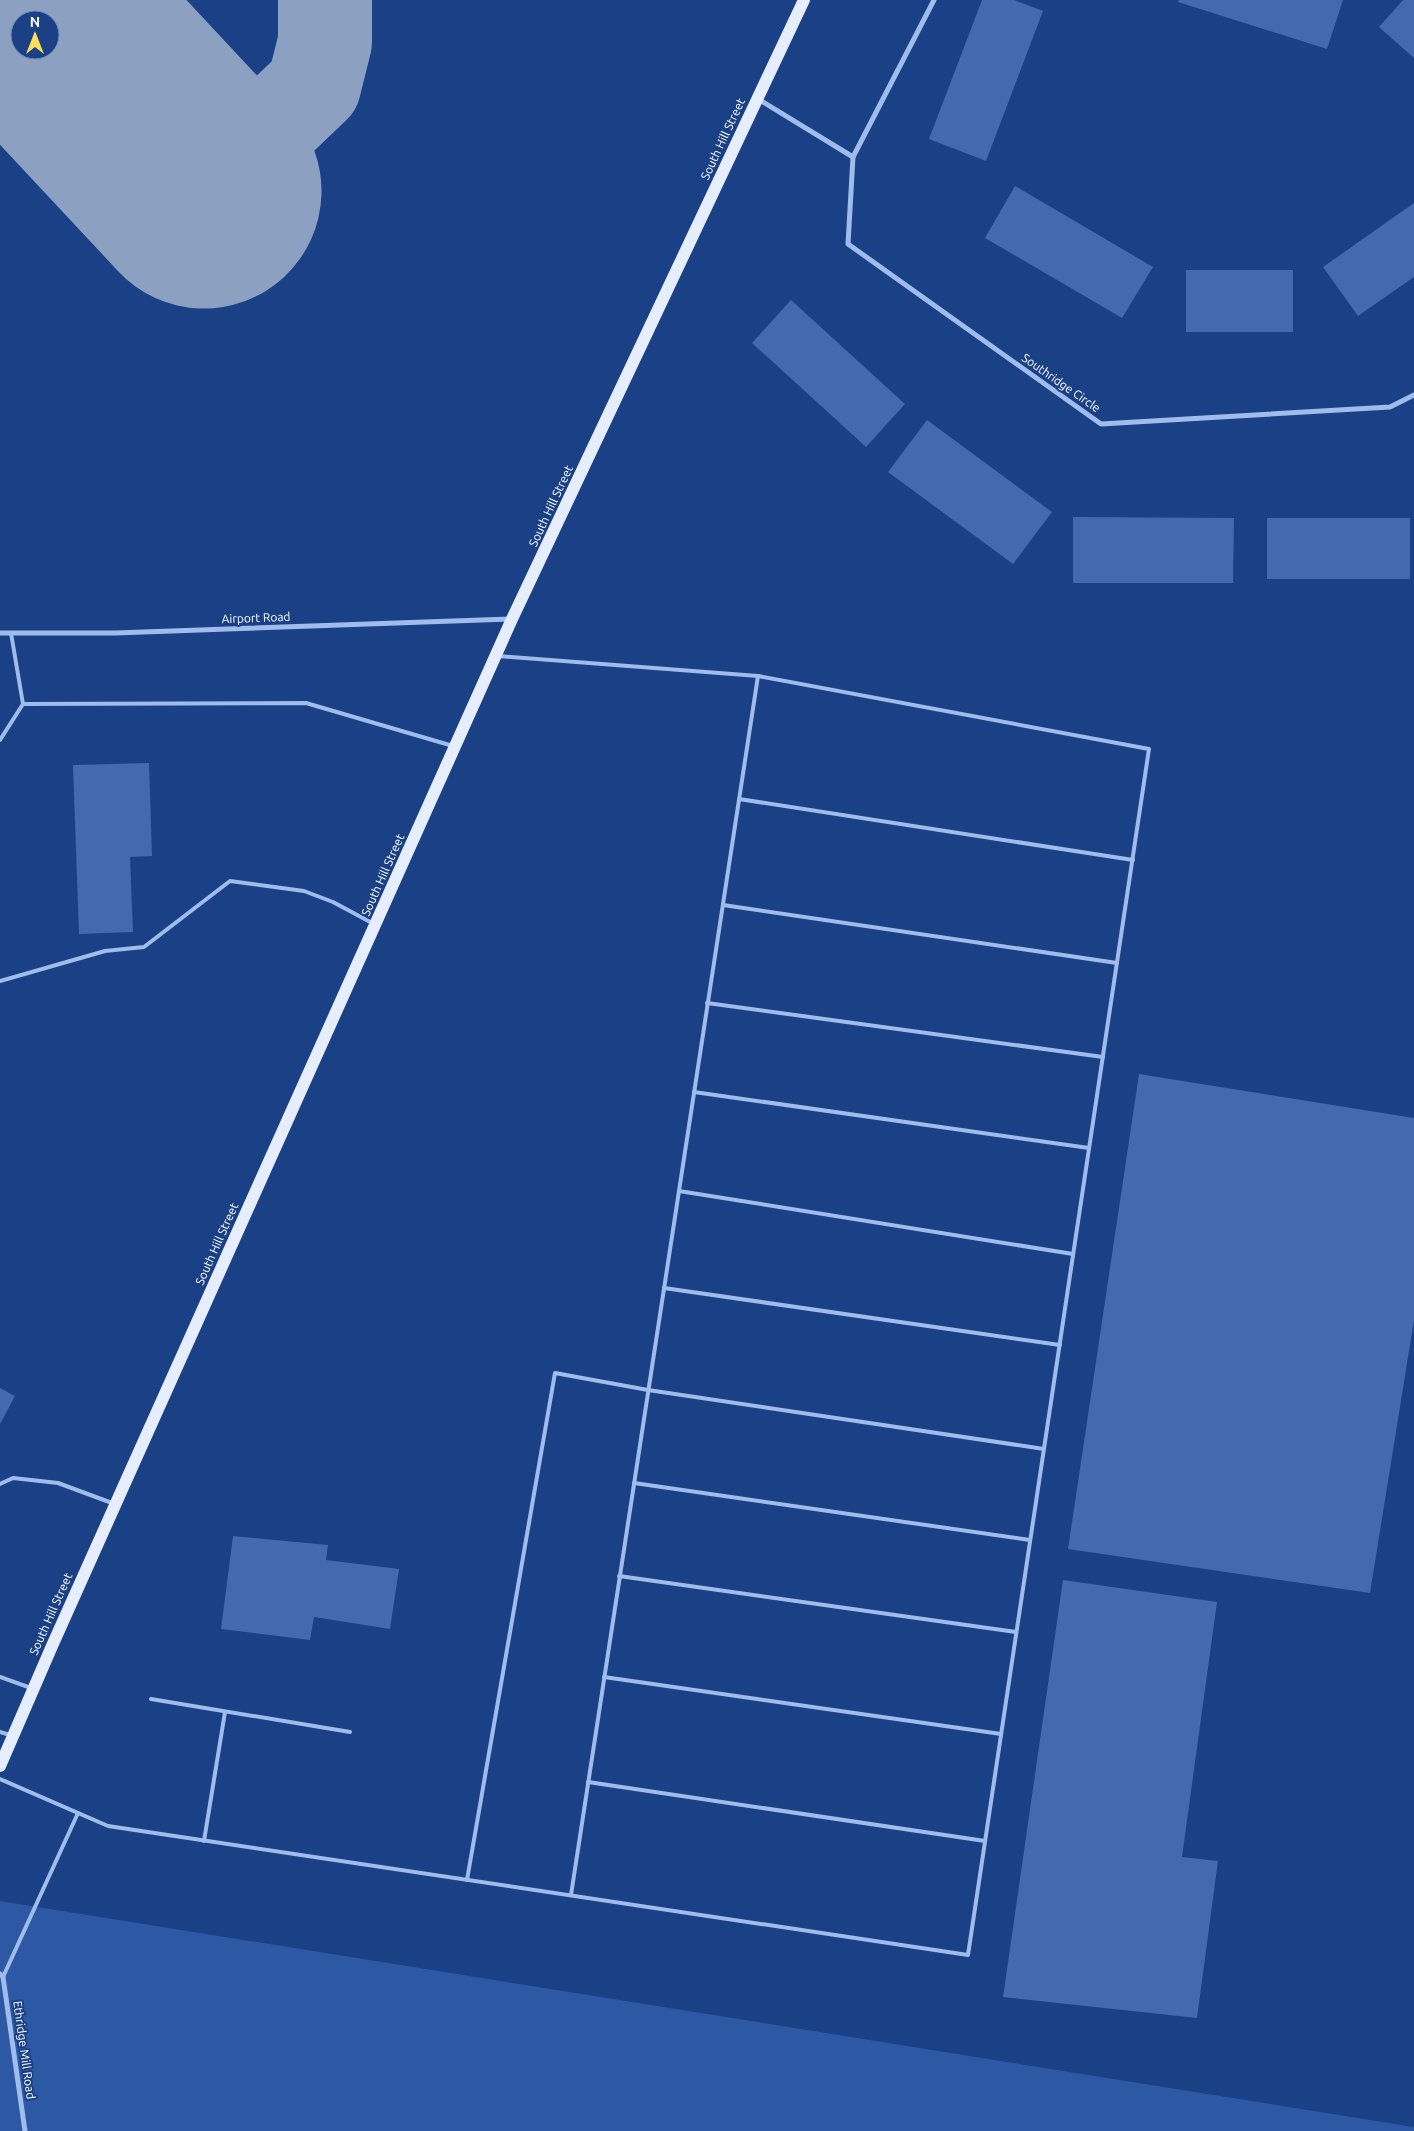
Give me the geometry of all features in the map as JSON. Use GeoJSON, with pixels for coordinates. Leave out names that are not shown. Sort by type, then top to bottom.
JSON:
{"type":"FeatureCollection","features":[{"type":"Feature","properties":{"kind":"main road","name":"South Hill Street"},"geometry":{"type":"LineString","coordinates":[[0,1766],[6,1734],[33,1689],[512,619],[804,0]]}},
{"type":"Feature","properties":{"kind":"street","name":"Southridge Circle"},"geometry":{"type":"LineString","coordinates":[[934,0],[853,157],[848,244],[1100,424],[1390,407],[1414,395]]}},
{"type":"Feature","properties":{"kind":"street"},"geometry":{"type":"LineString","coordinates":[[758,99],[853,157]]}},
{"type":"Feature","properties":{"kind":"street","name":"Airport Road"},"geometry":{"type":"LineString","coordinates":[[0,633],[115,633],[512,619]]}},
{"type":"Feature","properties":{"kind":"street","name":"Ethridge Mill Road"},"geometry":{"type":"LineString","coordinates":[[2,1976],[25,2131]]}},
{"type":"Feature","properties":{"kind":"lane"},"geometry":{"type":"LineString","coordinates":[[0,740],[23,704],[11,633]]}},
{"type":"Feature","properties":{"kind":"lane"},"geometry":{"type":"LineString","coordinates":[[0,1779],[108,1826],[968,1955],[1149,750],[758,676],[496,656]]}},
{"type":"Feature","properties":{"kind":"lane"},"geometry":{"type":"LineString","coordinates":[[571,1895],[758,676]]}},
{"type":"Feature","properties":{"kind":"lane"},"geometry":{"type":"LineString","coordinates":[[23,704],[306,703],[455,747]]}},
{"type":"Feature","properties":{"kind":"lane"},"geometry":{"type":"LineString","coordinates":[[739,799],[1133,860]]}},
{"type":"Feature","properties":{"kind":"lane"},"geometry":{"type":"LineString","coordinates":[[0,981],[105,952],[144,947],[230,882],[304,891],[333,902],[376,925]]}},
{"type":"Feature","properties":{"kind":"lane"},"geometry":{"type":"LineString","coordinates":[[722,905],[1117,963]]}},
{"type":"Feature","properties":{"kind":"lane"},"geometry":{"type":"LineString","coordinates":[[707,1003],[1103,1057]]}},
{"type":"Feature","properties":{"kind":"lane"},"geometry":{"type":"LineString","coordinates":[[694,1092],[1089,1148]]}},
{"type":"Feature","properties":{"kind":"lane"},"geometry":{"type":"LineString","coordinates":[[679,1190],[1073,1254]]}},
{"type":"Feature","properties":{"kind":"lane"},"geometry":{"type":"LineString","coordinates":[[664,1288],[1060,1345]]}},
{"type":"Feature","properties":{"kind":"lane"},"geometry":{"type":"LineString","coordinates":[[467,1880],[555,1373],[648,1390],[1044,1449]]}},
{"type":"Feature","properties":{"kind":"lane"},"geometry":{"type":"LineString","coordinates":[[0,1484],[13,1478],[58,1483],[115,1504]]}},
{"type":"Feature","properties":{"kind":"lane"},"geometry":{"type":"LineString","coordinates":[[634,1484],[1030,1540]]}},
{"type":"Feature","properties":{"kind":"lane"},"geometry":{"type":"LineString","coordinates":[[619,1576],[1016,1632]]}},
{"type":"Feature","properties":{"kind":"lane"},"geometry":{"type":"LineString","coordinates":[[0,1677],[33,1689]]}},
{"type":"Feature","properties":{"kind":"lane"},"geometry":{"type":"LineString","coordinates":[[604,1677],[1001,1734]]}},
{"type":"Feature","properties":{"kind":"lane"},"geometry":{"type":"LineString","coordinates":[[151,1699],[350,1732]]}},
{"type":"Feature","properties":{"kind":"lane"},"geometry":{"type":"LineString","coordinates":[[204,1841],[225,1712]]}},
{"type":"Feature","properties":{"kind":"lane"},"geometry":{"type":"LineString","coordinates":[[588,1782],[985,1841]]}},
{"type":"Feature","properties":{"kind":"lane"},"geometry":{"type":"LineString","coordinates":[[2,1976],[78,1813]]}},
{"type":"Feature","properties":{"kind":"shaded area"},"geometry":{"type":"Polygon","coordinates":[[[0,1901],[1414,2127],[1414,2131],[0,2131],[0,1901]]]}},
{"type":"Feature","properties":{"kind":"building"},"geometry":{"type":"Polygon","coordinates":[[[982,0],[1014,0],[1043,11],[986,161],[929,139],[982,0]]]}},
{"type":"Feature","properties":{"kind":"building"},"geometry":{"type":"Polygon","coordinates":[[[1179,0],[1343,0],[1327,49],[1178,2],[1179,0]]]}},
{"type":"Feature","properties":{"kind":"building"},"geometry":{"type":"Polygon","coordinates":[[[1403,0],[1414,0],[1414,58],[1379,27],[1403,0]]]}},
{"type":"Feature","properties":{"kind":"building"},"geometry":{"type":"Polygon","coordinates":[[[1015,186],[1153,267],[1122,318],[985,238],[1015,186]]]}},
{"type":"Feature","properties":{"kind":"building"},"geometry":{"type":"Polygon","coordinates":[[[1414,203],[1414,277],[1358,316],[1323,267],[1414,203]]]}},
{"type":"Feature","properties":{"kind":"building"},"geometry":{"type":"Polygon","coordinates":[[[1186,270],[1293,270],[1293,332],[1186,332],[1186,270]]]}},
{"type":"Feature","properties":{"kind":"building"},"geometry":{"type":"Polygon","coordinates":[[[791,300],[905,404],[866,447],[752,343],[791,300]]]}},
{"type":"Feature","properties":{"kind":"building"},"geometry":{"type":"Polygon","coordinates":[[[927,420],[1052,512],[1013,564],[888,472],[927,420]]]}},
{"type":"Feature","properties":{"kind":"building"},"geometry":{"type":"Polygon","coordinates":[[[1073,517],[1234,518],[1233,583],[1073,583],[1073,517]]]}},
{"type":"Feature","properties":{"kind":"building"},"geometry":{"type":"Polygon","coordinates":[[[1267,518],[1410,518],[1410,579],[1267,579],[1267,518]]]}},
{"type":"Feature","properties":{"kind":"building"},"geometry":{"type":"Polygon","coordinates":[[[149,763],[152,856],[130,857],[133,932],[79,934],[73,765],[149,763]]]}},
{"type":"Feature","properties":{"kind":"building"},"geometry":{"type":"Polygon","coordinates":[[[1139,1074],[1414,1118],[1414,1320],[1370,1593],[1068,1549],[1139,1074]]]}},
{"type":"Feature","properties":{"kind":"building"},"geometry":{"type":"Polygon","coordinates":[[[0,1388],[15,1396],[0,1424],[0,1388]]]}},
{"type":"Feature","properties":{"kind":"building"},"geometry":{"type":"Polygon","coordinates":[[[233,1536],[328,1545],[326,1560],[399,1569],[390,1629],[314,1617],[310,1640],[221,1629],[233,1536]]]}},
{"type":"Feature","properties":{"kind":"building"},"geometry":{"type":"Polygon","coordinates":[[[1063,1580],[1217,1602],[1182,1857],[1218,1861],[1197,2018],[1003,1997],[1063,1580]]]}},
{"type":"Feature","properties":{"kind":"taxiway"},"geometry":{"type":"LineString","coordinates":[[204,191],[314,86],[325,42],[325,0]]}},
{"type":"Feature","properties":{"kind":"runway"},"geometry":{"type":"LineString","coordinates":[[60,37],[204,191]]}}]}
